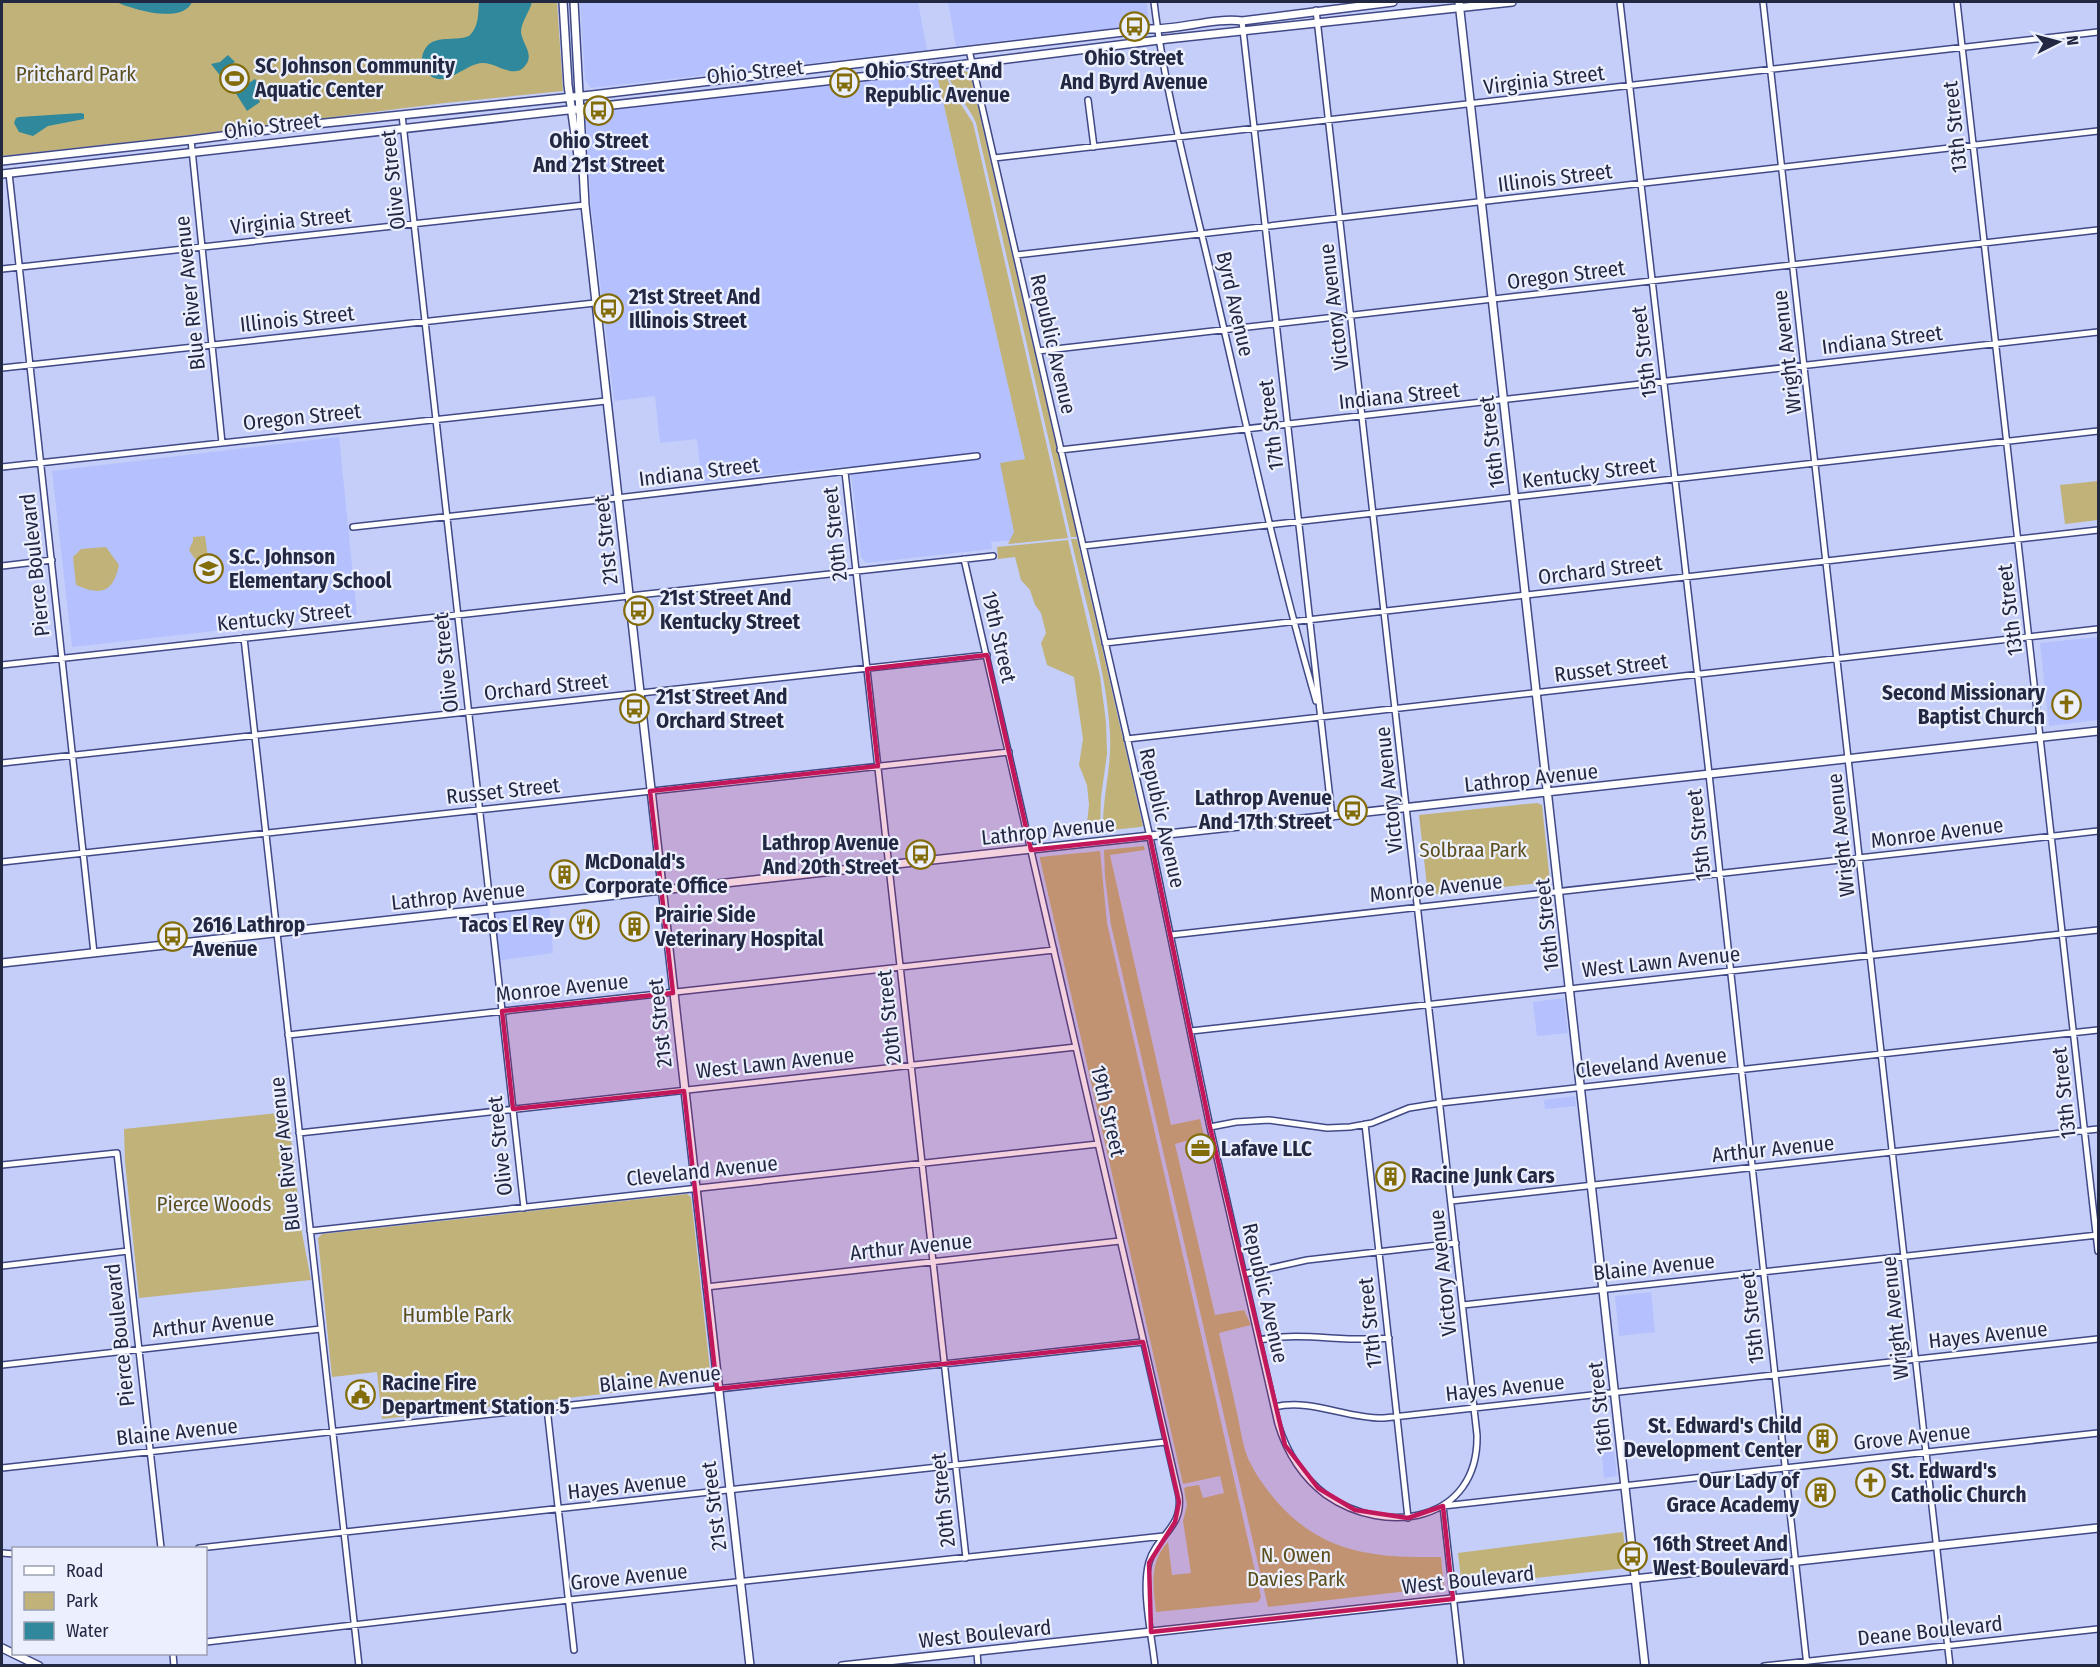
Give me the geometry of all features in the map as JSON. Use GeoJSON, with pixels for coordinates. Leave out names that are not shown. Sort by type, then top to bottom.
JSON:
{"type":"FeatureCollection","features":[{"type":"Feature","properties":{"kind":"street","name":"21st Street"},"geometry":{"type":"LineString","coordinates":[[563,2],[570,97],[585,201],[717,1389],[750,1665]]}},
{"type":"Feature","properties":{"kind":"street","name":"21st Street"},"geometry":{"type":"LineString","coordinates":[[574,2],[585,201]]}},
{"type":"Feature","properties":{"kind":"street","name":"Byrd Avenue"},"geometry":{"type":"LineString","coordinates":[[1155,2],[1159,40],[1180,138],[1269,526],[1320,717]]}},
{"type":"Feature","properties":{"kind":"street","name":"Ohio Street"},"geometry":{"type":"LineString","coordinates":[[2,161],[1393,2]]}},
{"type":"Feature","properties":{"kind":"street","name":"Ohio Street"},"geometry":{"type":"LineString","coordinates":[[5,173],[861,77],[1243,30],[1318,24],[1460,4],[1512,2]]}},
{"type":"Feature","properties":{"kind":"street","name":"15th Street"},"geometry":{"type":"LineString","coordinates":[[1620,2],[1807,1663]]}},
{"type":"Feature","properties":{"kind":"street","name":"Wright Avenue"},"geometry":{"type":"LineString","coordinates":[[1763,2],[1850,759],[1950,1665]]}},
{"type":"Feature","properties":{"kind":"street","name":"13th Street"},"geometry":{"type":"LineString","coordinates":[[1957,2],[2098,1251]]}},
{"type":"Feature","properties":{"kind":"street","name":"16th Street"},"geometry":{"type":"LineString","coordinates":[[1460,4],[1646,1665]]}},
{"type":"Feature","properties":{"kind":"street","name":"Victory Avenue"},"geometry":{"type":"LineString","coordinates":[[1316,10],[1408,808],[1477,1442],[1474,1462],[1463,1486],[1443,1506],[1408,1518]]}},
{"type":"Feature","properties":{"kind":"street","name":"17th Street"},"geometry":{"type":"LineString","coordinates":[[1242,21],[1332,817]]}},
{"type":"Feature","properties":{"kind":"street","name":"Virginia Street"},"geometry":{"type":"LineString","coordinates":[[994,158],[1329,122],[2098,32]]}},
{"type":"Feature","properties":{"kind":"street","name":"Republic Avenue"},"geometry":{"type":"LineString","coordinates":[[969,50],[1150,837],[1210,1126],[1281,1435],[1290,1455],[1303,1473],[1335,1501],[1376,1516],[1408,1518]]}},
{"type":"Feature","properties":{"kind":"street"},"geometry":{"type":"LineString","coordinates":[[860,63],[861,77]]}},
{"type":"Feature","properties":{"kind":"street"},"geometry":{"type":"LineString","coordinates":[[735,78],[737,91]]}},
{"type":"Feature","properties":{"kind":"street"},"geometry":{"type":"LineString","coordinates":[[1088,100],[1094,147]]}},
{"type":"Feature","properties":{"kind":"street","name":"Olive Street"},"geometry":{"type":"LineString","coordinates":[[402,115],[524,1208]]}},
{"type":"Feature","properties":{"kind":"street","name":"Illinois Street"},"geometry":{"type":"LineString","coordinates":[[1016,255],[2098,131]]}},
{"type":"Feature","properties":{"kind":"street","name":"Blue River Avenue"},"geometry":{"type":"LineString","coordinates":[[192,140],[222,443]]}},
{"type":"Feature","properties":{"kind":"street","name":"Pierce Boulevard"},"geometry":{"type":"LineString","coordinates":[[5,173],[19,267],[94,952]]}},
{"type":"Feature","properties":{"kind":"street","name":"Virginia Street"},"geometry":{"type":"LineString","coordinates":[[2,269],[413,224],[585,201]]}},
{"type":"Feature","properties":{"kind":"street","name":"Oregon Street"},"geometry":{"type":"LineString","coordinates":[[1038,351],[2098,230]]}},
{"type":"Feature","properties":{"kind":"street","name":"Illinois Street"},"geometry":{"type":"LineString","coordinates":[[2,368],[595,303]]}},
{"type":"Feature","properties":{"kind":"street","name":"Indiana Street"},"geometry":{"type":"LineString","coordinates":[[1060,450],[2098,332]]}},
{"type":"Feature","properties":{"kind":"street","name":"Oregon Street"},"geometry":{"type":"LineString","coordinates":[[2,467],[606,401]]}},
{"type":"Feature","properties":{"kind":"street","name":"Kentucky Street"},"geometry":{"type":"LineString","coordinates":[[1083,546],[2098,431]]}},
{"type":"Feature","properties":{"kind":"street","name":"Indiana Street"},"geometry":{"type":"LineString","coordinates":[[353,527],[977,456]]}},
{"type":"Feature","properties":{"kind":"street","name":"20th Street"},"geometry":{"type":"LineString","coordinates":[[845,472],[966,1558]]}},
{"type":"Feature","properties":{"kind":"street","name":"Orchard Street"},"geometry":{"type":"LineString","coordinates":[[1105,643],[2098,530]]}},
{"type":"Feature","properties":{"kind":"street","name":"Kentucky Street"},"geometry":{"type":"LineString","coordinates":[[2,665],[993,556]]}},
{"type":"Feature","properties":{"kind":"street","name":"19th Street"},"geometry":{"type":"LineString","coordinates":[[964,559],[1179,1496],[1179,1509],[1175,1522],[1151,1557],[1147,1575],[1155,1665]]}},
{"type":"Feature","properties":{"kind":"street"},"geometry":{"type":"LineString","coordinates":[[2,566],[51,560]]}},
{"type":"Feature","properties":{"kind":"street","name":"Russet Street"},"geometry":{"type":"LineString","coordinates":[[1127,739],[2098,629]]}},
{"type":"Feature","properties":{"kind":"street","name":"Blue River Avenue"},"geometry":{"type":"LineString","coordinates":[[244,638],[358,1665]]}},
{"type":"Feature","properties":{"kind":"street","name":"Orchard Street"},"geometry":{"type":"LineString","coordinates":[[2,764],[987,655]]}},
{"type":"Feature","properties":{"kind":"street","name":"Lathrop Avenue"},"geometry":{"type":"LineString","coordinates":[[2,963],[2098,731]]}},
{"type":"Feature","properties":{"kind":"street","name":"Russet Street"},"geometry":{"type":"LineString","coordinates":[[2,862],[1009,752]]}},
{"type":"Feature","properties":{"kind":"street","name":"Monroe Avenue"},"geometry":{"type":"LineString","coordinates":[[1171,935],[2098,831]]}},
{"type":"Feature","properties":{"kind":"street","name":"West Lawn Avenue"},"geometry":{"type":"LineString","coordinates":[[1191,1031],[2098,930]]}},
{"type":"Feature","properties":{"kind":"street","name":"Monroe Avenue"},"geometry":{"type":"LineString","coordinates":[[288,1035],[1054,950]]}},
{"type":"Feature","properties":{"kind":"street","name":"Cleveland Avenue"},"geometry":{"type":"LineString","coordinates":[[1210,1126],[1252,1120],[1286,1121],[1327,1128],[1365,1124],[1408,1108],[1440,1103],[2098,1030]]}},
{"type":"Feature","properties":{"kind":"street","name":"West Lawn Avenue"},"geometry":{"type":"LineString","coordinates":[[299,1133],[1076,1047]]}},
{"type":"Feature","properties":{"kind":"street","name":"17th Street"},"geometry":{"type":"LineString","coordinates":[[1365,1124],[1408,1518]]}},
{"type":"Feature","properties":{"kind":"street","name":"Arthur Avenue"},"geometry":{"type":"LineString","coordinates":[[1451,1201],[2098,1129]]}},
{"type":"Feature","properties":{"kind":"street","name":"Cleveland Avenue"},"geometry":{"type":"LineString","coordinates":[[310,1231],[1098,1144]]}},
{"type":"Feature","properties":{"kind":"street","name":"Pierce Boulevard"},"geometry":{"type":"LineString","coordinates":[[2,1165],[117,1153],[161,1547]]}},
{"type":"Feature","properties":{"kind":"street","name":"Blaine Avenue"},"geometry":{"type":"LineString","coordinates":[[1463,1305],[2098,1235]]}},
{"type":"Feature","properties":{"kind":"street","name":"Arthur Avenue"},"geometry":{"type":"LineString","coordinates":[[706,1287],[1120,1241]]}},
{"type":"Feature","properties":{"kind":"street"},"geometry":{"type":"LineString","coordinates":[[1244,1274],[1307,1260],[1456,1243]]}},
{"type":"Feature","properties":{"kind":"street"},"geometry":{"type":"LineString","coordinates":[[2,1266],[128,1251]]}},
{"type":"Feature","properties":{"kind":"street","name":"Arthur Avenue"},"geometry":{"type":"LineString","coordinates":[[2,1365],[321,1329]]}},
{"type":"Feature","properties":{"kind":"street"},"geometry":{"type":"LineString","coordinates":[[1259,1340],[1294,1336],[1359,1340],[1389,1338]]}},
{"type":"Feature","properties":{"kind":"street","name":"Hayes Avenue"},"geometry":{"type":"LineString","coordinates":[[1274,1407],[1303,1404],[1363,1418],[1397,1416],[2098,1339]]}},
{"type":"Feature","properties":{"kind":"street","name":"Blaine Avenue"},"geometry":{"type":"LineString","coordinates":[[2,1468],[1143,1341]]}},
{"type":"Feature","properties":{"kind":"street"},"geometry":{"type":"LineString","coordinates":[[546,1408],[574,1650]]}},
{"type":"Feature","properties":{"kind":"street","name":"Grove Avenue"},"geometry":{"type":"LineString","coordinates":[[1443,1506],[2098,1433]]}},
{"type":"Feature","properties":{"kind":"street","name":"Hayes Avenue"},"geometry":{"type":"LineString","coordinates":[[207,1547],[1166,1442]]}},
{"type":"Feature","properties":{"kind":"street"},"geometry":{"type":"LineString","coordinates":[[1443,1506],[1461,1665]]}},
{"type":"Feature","properties":{"kind":"street","name":"West Boulevard"},"geometry":{"type":"LineString","coordinates":[[842,1665],[2098,1528]]}},
{"type":"Feature","properties":{"kind":"street","name":"Grove Avenue"},"geometry":{"type":"LineString","coordinates":[[207,1642],[569,1600],[1164,1536]]}},
{"type":"Feature","properties":{"kind":"street","name":"Deane Boulevard"},"geometry":{"type":"LineString","coordinates":[[1764,1665],[1807,1663],[2098,1629]]}},
{"type":"Feature","properties":{"kind":"street"},"geometry":{"type":"LineString","coordinates":[[977,1652],[978,1665]]}},
{"type":"Feature","properties":{"kind":"street"},"geometry":{"type":"LineString","coordinates":[[17,1655],[39,1665]]}},
{"type":"Feature","properties":{"kind":"highlighted area"},"geometry":{"type":"Polygon","coordinates":[[[987,655],[1031,850],[1150,837],[1210,1127],[1285,1445],[1318,1488],[1355,1510],[1408,1518],[1443,1506],[1453,1599],[1151,1632],[1149,1563],[1175,1522],[1179,1502],[1143,1342],[717,1389],[684,1091],[513,1109],[502,1011],[673,993],[650,791],[878,766],[867,669],[987,655]]]}},
{"type":"Feature","properties":{"kind":"shaded area"},"geometry":{"type":"Polygon","coordinates":[[[580,2],[918,2],[927,50],[591,88],[585,80],[580,2]]]}},
{"type":"Feature","properties":{"kind":"shaded area"},"geometry":{"type":"Polygon","coordinates":[[[948,2],[1147,2],[1148,20],[1142,25],[956,46],[948,2]]]}},
{"type":"Feature","properties":{"kind":"shaded area"},"geometry":{"type":"Polygon","coordinates":[[[936,71],[1025,459],[1017,461],[1037,538],[991,542],[992,549],[866,563],[861,557],[850,466],[702,482],[697,439],[660,443],[655,396],[614,401],[591,205],[586,118],[588,114],[597,111],[936,71]]]}},
{"type":"Feature","properties":{"kind":"shaded area","name":"S.C. Johnson Elementary School"},"geometry":{"type":"Polygon","coordinates":[[[339,437],[357,615],[72,647],[52,471],[339,437]]]}},
{"type":"Feature","properties":{"kind":"shaded area"},"geometry":{"type":"Polygon","coordinates":[[[2098,637],[2098,720],[2049,726],[2040,643],[2098,637]]]}},
{"type":"Feature","properties":{"kind":"shaded area"},"geometry":{"type":"Polygon","coordinates":[[[549,903],[553,953],[496,961],[490,909],[549,903]]]}},
{"type":"Feature","properties":{"kind":"shaded area"},"geometry":{"type":"Polygon","coordinates":[[[1564,998],[1568,1033],[1537,1036],[1533,1002],[1564,998]]]}},
{"type":"Feature","properties":{"kind":"shaded area"},"geometry":{"type":"Polygon","coordinates":[[[1575,1096],[1576,1106],[1545,1109],[1544,1100],[1575,1096]]]}},
{"type":"Feature","properties":{"kind":"shaded area"},"geometry":{"type":"Polygon","coordinates":[[[1651,1292],[1655,1332],[1619,1336],[1615,1296],[1651,1292]]]}},
{"type":"Feature","properties":{"kind":"shaded area"},"geometry":{"type":"Polygon","coordinates":[[[1613,1442],[1617,1476],[1604,1478],[1601,1443],[1613,1442]]]}},
{"type":"Feature","properties":{"kind":"green space","name":"Pritchard Park"},"geometry":{"type":"Polygon","coordinates":[[[2,2],[557,2],[563,91],[2,156],[2,2]]]}},
{"type":"Feature","properties":{"kind":"green space"},"geometry":{"type":"Polygon","coordinates":[[[965,71],[970,73],[1077,537],[1071,537],[976,123],[948,74],[965,71]]]}},
{"type":"Feature","properties":{"kind":"green space"},"geometry":{"type":"Polygon","coordinates":[[[945,74],[954,94],[973,123],[1068,538],[1008,544],[1014,532],[1000,463],[1025,459],[937,75],[945,74]]]}},
{"type":"Feature","properties":{"kind":"green space"},"geometry":{"type":"Polygon","coordinates":[[[2098,481],[2098,520],[2065,524],[2060,485],[2098,481]]]}},
{"type":"Feature","properties":{"kind":"green space"},"geometry":{"type":"Polygon","coordinates":[[[205,536],[208,558],[195,559],[189,550],[193,537],[205,536]]]}},
{"type":"Feature","properties":{"kind":"green space"},"geometry":{"type":"Polygon","coordinates":[[[1071,539],[1077,539],[1143,826],[1140,827],[1103,831],[1110,746],[1108,710],[1095,636],[1071,539]]]}},
{"type":"Feature","properties":{"kind":"green space"},"geometry":{"type":"Polygon","coordinates":[[[1068,540],[1100,676],[1106,722],[1107,754],[1101,797],[1100,831],[1078,834],[1076,824],[1087,822],[1089,805],[1087,785],[1079,765],[1083,739],[1074,677],[1047,665],[1041,643],[1046,633],[1041,613],[1035,605],[1030,590],[1021,580],[1015,557],[998,559],[997,547],[1068,540]]]}},
{"type":"Feature","properties":{"kind":"green space"},"geometry":{"type":"Polygon","coordinates":[[[106,547],[119,565],[109,587],[99,591],[76,585],[73,557],[81,549],[106,547]]]}},
{"type":"Feature","properties":{"kind":"green space","name":"Solbraa Park"},"geometry":{"type":"Polygon","coordinates":[[[1537,803],[1542,805],[1550,882],[1428,895],[1419,815],[1537,803]]]}},
{"type":"Feature","properties":{"kind":"green space","name":"N. Owen Davies Park"},"geometry":{"type":"Polygon","coordinates":[[[1144,846],[1145,850],[1110,855],[1171,1125],[1200,1119],[1204,1136],[1175,1144],[1215,1315],[1244,1310],[1251,1325],[1219,1333],[1246,1453],[1260,1480],[1278,1503],[1314,1533],[1352,1550],[1373,1554],[1441,1557],[1444,1587],[1268,1607],[1111,925],[1104,850],[1144,846]]]}},
{"type":"Feature","properties":{"kind":"green space"},"geometry":{"type":"Polygon","coordinates":[[[1100,851],[1107,923],[1261,1597],[1258,1602],[1156,1612],[1153,1584],[1155,1566],[1168,1542],[1172,1575],[1191,1573],[1183,1521],[1187,1505],[1184,1489],[1199,1485],[1203,1498],[1224,1493],[1220,1476],[1183,1484],[1040,859],[1040,857],[1100,851]]]}},
{"type":"Feature","properties":{"kind":"green space","name":"Pierce Woods"},"geometry":{"type":"Polygon","coordinates":[[[288,1112],[302,1233],[311,1280],[139,1298],[125,1162],[124,1129],[288,1112]]]}},
{"type":"Feature","properties":{"kind":"green space","name":"Humble Park"},"geometry":{"type":"Polygon","coordinates":[[[687,1194],[691,1197],[711,1379],[708,1382],[382,1419],[377,1372],[332,1377],[318,1238],[322,1234],[687,1194]]]}},
{"type":"Feature","properties":{"kind":"green space"},"geometry":{"type":"Polygon","coordinates":[[[1623,1532],[1627,1568],[1462,1586],[1458,1553],[1623,1532]]]}},
{"type":"Feature","properties":{"kind":"water"},"geometry":{"type":"Polygon","coordinates":[[[117,2],[192,2],[187,9],[169,14],[145,11],[117,2]]]}},
{"type":"Feature","properties":{"kind":"water"},"geometry":{"type":"Polygon","coordinates":[[[479,2],[532,2],[522,24],[521,32],[529,57],[528,62],[521,70],[516,71],[487,63],[475,64],[447,78],[434,78],[427,73],[422,64],[425,50],[429,44],[438,40],[469,36],[476,24],[479,2]]]}},
{"type":"Feature","properties":{"kind":"water"},"geometry":{"type":"Polygon","coordinates":[[[228,55],[235,62],[232,64],[234,66],[229,67],[231,70],[238,66],[242,72],[226,83],[211,64],[220,62],[228,55]]]}},
{"type":"Feature","properties":{"kind":"water"},"geometry":{"type":"Polygon","coordinates":[[[255,79],[263,90],[256,95],[260,102],[247,111],[235,92],[255,79]]]}},
{"type":"Feature","properties":{"kind":"water"},"geometry":{"type":"Polygon","coordinates":[[[84,114],[84,119],[48,126],[33,136],[19,132],[14,123],[19,117],[84,114]]]}},
{"type":"Feature","properties":{"kind":"place","name":"Ohio Street And Byrd Avenue"},"geometry":{"type":"Point","coordinates":[1134,27]}},
{"type":"Feature","properties":{"kind":"place","name":"SC Johnson Community Aquatic Center"},"geometry":{"type":"Point","coordinates":[234,78]}},
{"type":"Feature","properties":{"kind":"place","name":"Ohio Street And Republic Avenue"},"geometry":{"type":"Point","coordinates":[844,83]}},
{"type":"Feature","properties":{"kind":"place","name":"Ohio Street And 21st Street"},"geometry":{"type":"Point","coordinates":[599,110]}},
{"type":"Feature","properties":{"kind":"place","name":"21st Street And Illinois Street"},"geometry":{"type":"Point","coordinates":[608,309]}},
{"type":"Feature","properties":{"kind":"place","name":"S.C. Johnson Elementary School"},"geometry":{"type":"Point","coordinates":[208,569]}},
{"type":"Feature","properties":{"kind":"place","name":"21st Street And Kentucky Street"},"geometry":{"type":"Point","coordinates":[639,610]}},
{"type":"Feature","properties":{"kind":"place","name":"Second Missionary Baptist Church"},"geometry":{"type":"Point","coordinates":[2066,705]}},
{"type":"Feature","properties":{"kind":"place","name":"21st Street And Orchard Street"},"geometry":{"type":"Point","coordinates":[635,709]}},
{"type":"Feature","properties":{"kind":"place","name":"Lathrop Avenue And 17th Street"},"geometry":{"type":"Point","coordinates":[1353,810]}},
{"type":"Feature","properties":{"kind":"place","name":"Lathrop Avenue And 20th Street"},"geometry":{"type":"Point","coordinates":[920,855]}},
{"type":"Feature","properties":{"kind":"place","name":"McDonald's Corporate Office"},"geometry":{"type":"Point","coordinates":[564,874]}},
{"type":"Feature","properties":{"kind":"place","name":"Tacos El Rey"},"geometry":{"type":"Point","coordinates":[585,925]}},
{"type":"Feature","properties":{"kind":"place","name":"Prairie Side Veterinary Hospital"},"geometry":{"type":"Point","coordinates":[634,927]}},
{"type":"Feature","properties":{"kind":"place","name":"2616 Lathrop Avenue"},"geometry":{"type":"Point","coordinates":[172,937]}},
{"type":"Feature","properties":{"kind":"place","name":"Lafave LLC"},"geometry":{"type":"Point","coordinates":[1200,1149]}},
{"type":"Feature","properties":{"kind":"place","name":"Racine Junk Cars"},"geometry":{"type":"Point","coordinates":[1390,1176]}},
{"type":"Feature","properties":{"kind":"place","name":"Racine Fire Department Station 5"},"geometry":{"type":"Point","coordinates":[361,1395]}},
{"type":"Feature","properties":{"kind":"place","name":"St. Edward's Child Development Center"},"geometry":{"type":"Point","coordinates":[1823,1438]}},
{"type":"Feature","properties":{"kind":"place","name":"St. Edward's Catholic Church"},"geometry":{"type":"Point","coordinates":[1870,1483]}},
{"type":"Feature","properties":{"kind":"place","name":"Our Lady of Grace Academy"},"geometry":{"type":"Point","coordinates":[1820,1493]}},
{"type":"Feature","properties":{"kind":"place","name":"16th Street And West Boulevard"},"geometry":{"type":"Point","coordinates":[1632,1556]}}]}
